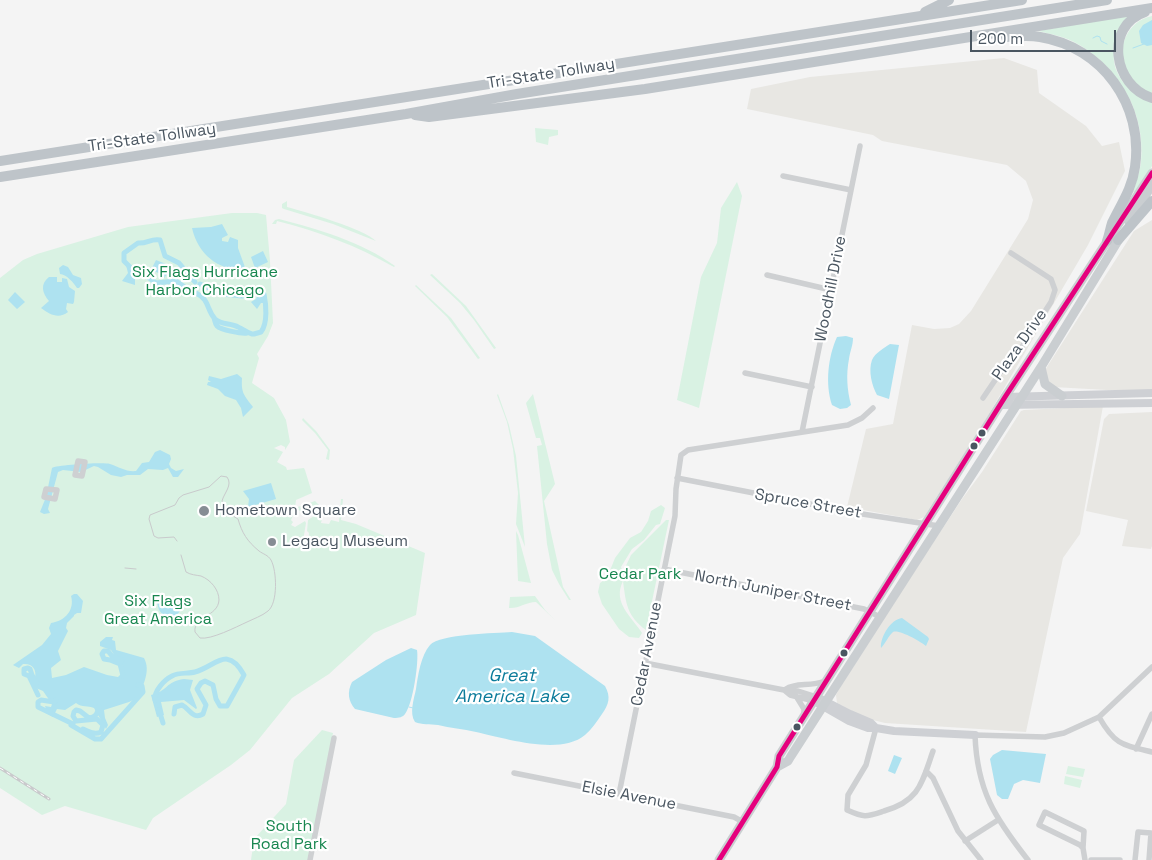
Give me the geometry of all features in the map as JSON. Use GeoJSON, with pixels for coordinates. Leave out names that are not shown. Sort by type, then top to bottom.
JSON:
{"type":"FeatureCollection","features":[{"type":"Feature","properties":{"kind":"highway"},"geometry":{"type":"LineString","coordinates":[[918,16],[949,0]]}},
{"type":"Feature","properties":{"kind":"highway","name":"Tri-State Tollway"},"geometry":{"type":"LineString","coordinates":[[0,161],[1022,0]]}},
{"type":"Feature","properties":{"kind":"highway","name":"Tri-State Tollway"},"geometry":{"type":"LineString","coordinates":[[0,177],[406,114],[518,94],[1108,0]]}},
{"type":"Feature","properties":{"kind":"highway"},"geometry":{"type":"LineString","coordinates":[[406,114],[429,117],[645,89],[1152,9]]}},
{"type":"Feature","properties":{"kind":"highway"},"geometry":{"type":"LineString","coordinates":[[1152,9],[1129,22],[1120,40],[1118,56],[1122,73],[1130,86],[1143,95],[1152,98]]}},
{"type":"Feature","properties":{"kind":"highway"},"geometry":{"type":"LineString","coordinates":[[937,43],[1020,36],[1045,38],[1068,45],[1084,54],[1098,64],[1113,80],[1125,99],[1133,122],[1136,133],[1136,157],[1133,181],[1112,224],[1107,242]]}},
{"type":"Feature","properties":{"kind":"highway"},"geometry":{"type":"LineString","coordinates":[[1118,240],[1152,201]]}},
{"type":"Feature","properties":{"kind":"main road"},"geometry":{"type":"LineString","coordinates":[[719,860],[777,767],[779,756],[926,525],[1002,401],[1152,173]]}},
{"type":"Feature","properties":{"kind":"main road"},"geometry":{"type":"LineString","coordinates":[[777,767],[788,762],[1041,367],[1152,185]]}},
{"type":"Feature","properties":{"kind":"main road"},"geometry":{"type":"LineString","coordinates":[[1041,367],[1045,384],[1062,396]]}},
{"type":"Feature","properties":{"kind":"street","name":"Woodhill Drive"},"geometry":{"type":"LineString","coordinates":[[802,432],[860,146]]}},
{"type":"Feature","properties":{"kind":"street"},"geometry":{"type":"LineString","coordinates":[[783,176],[851,190]]}},
{"type":"Feature","properties":{"kind":"street","name":"Plaza Drive"},"geometry":{"type":"LineString","coordinates":[[983,398],[1006,364],[1018,353],[1051,302],[1055,290],[1051,279],[1011,254]]}},
{"type":"Feature","properties":{"kind":"street"},"geometry":{"type":"LineString","coordinates":[[767,274],[831,290]]}},
{"type":"Feature","properties":{"kind":"street"},"geometry":{"type":"LineString","coordinates":[[746,373],[812,387]]}},
{"type":"Feature","properties":{"kind":"street"},"geometry":{"type":"LineString","coordinates":[[1018,401],[1062,396],[1152,392]]}},
{"type":"Feature","properties":{"kind":"street"},"geometry":{"type":"LineString","coordinates":[[1002,401],[1152,403]]}},
{"type":"Feature","properties":{"kind":"street"},"geometry":{"type":"LineString","coordinates":[[802,432],[848,425],[862,418],[873,408]]}},
{"type":"Feature","properties":{"kind":"street","name":"Cedar Avenue"},"geometry":{"type":"LineString","coordinates":[[618,794],[675,516],[677,478],[681,454],[688,450],[709,446],[802,432]]}},
{"type":"Feature","properties":{"kind":"street","name":"Spruce Street"},"geometry":{"type":"LineString","coordinates":[[677,478],[839,510],[939,526]]}},
{"type":"Feature","properties":{"kind":"street","name":"North Juniper Street"},"geometry":{"type":"LineString","coordinates":[[664,569],[864,609],[880,617]]}},
{"type":"Feature","properties":{"kind":"street"},"geometry":{"type":"LineString","coordinates":[[645,662],[784,690],[798,690],[861,726],[868,728],[975,736],[1050,737],[1064,733],[1099,717],[1152,666]]}},
{"type":"Feature","properties":{"kind":"street"},"geometry":{"type":"LineString","coordinates":[[784,690],[792,684],[812,685],[827,680]]}},
{"type":"Feature","properties":{"kind":"street"},"geometry":{"type":"LineString","coordinates":[[784,690],[790,695],[816,699]]}},
{"type":"Feature","properties":{"kind":"street"},"geometry":{"type":"LineString","coordinates":[[796,696],[804,708],[804,718]]}},
{"type":"Feature","properties":{"kind":"street"},"geometry":{"type":"LineString","coordinates":[[1136,749],[1152,714]]}},
{"type":"Feature","properties":{"kind":"street"},"geometry":{"type":"LineString","coordinates":[[1099,717],[1109,734],[1122,745],[1152,752]]}},
{"type":"Feature","properties":{"kind":"street"},"geometry":{"type":"LineString","coordinates":[[876,728],[866,765],[848,795],[847,810],[861,816],[904,804],[918,788],[933,750]]}},
{"type":"Feature","properties":{"kind":"street"},"geometry":{"type":"LineString","coordinates":[[975,736],[979,773],[986,797],[998,820],[1028,860]]}},
{"type":"Feature","properties":{"kind":"street"},"geometry":{"type":"LineString","coordinates":[[310,860],[334,738]]}},
{"type":"Feature","properties":{"kind":"street"},"geometry":{"type":"LineString","coordinates":[[926,771],[933,778],[958,831],[980,860]]}},
{"type":"Feature","properties":{"kind":"street","name":"Elsie Avenue"},"geometry":{"type":"LineString","coordinates":[[514,773],[734,817],[743,822]]}},
{"type":"Feature","properties":{"kind":"street"},"geometry":{"type":"LineString","coordinates":[[1083,848],[1080,844],[1039,825],[1045,812],[1084,831],[1084,860]]}},
{"type":"Feature","properties":{"kind":"street"},"geometry":{"type":"LineString","coordinates":[[965,841],[998,820]]}},
{"type":"Feature","properties":{"kind":"street"},"geometry":{"type":"LineString","coordinates":[[1135,860],[1138,832],[1151,833],[1149,860]]}},
{"type":"Feature","properties":{"kind":"street"},"geometry":{"type":"LineString","coordinates":[[1091,860],[1120,860]]}},
{"type":"Feature","properties":{"kind":"shaded area"},"geometry":{"type":"Polygon","coordinates":[[[1004,58],[1037,70],[1039,93],[1086,126],[1102,146],[1119,142],[1125,171],[1088,245],[986,419],[924,517],[917,520],[847,507],[866,429],[893,424],[912,325],[934,329],[950,328],[959,324],[971,311],[1028,219],[1033,200],[1026,181],[1007,165],[882,141],[873,135],[747,109],[751,89],[810,77],[1004,58]]]}},
{"type":"Feature","properties":{"kind":"shaded area"},"geometry":{"type":"Polygon","coordinates":[[[1152,220],[1152,390],[1053,387],[1045,378],[1045,370],[1134,231],[1152,220]]]}},
{"type":"Feature","properties":{"kind":"shaded area"},"geometry":{"type":"Polygon","coordinates":[[[1103,406],[1080,534],[1063,558],[1026,732],[885,723],[865,718],[837,703],[836,695],[839,689],[1021,411],[1103,406]]]}},
{"type":"Feature","properties":{"kind":"shaded area"},"geometry":{"type":"Polygon","coordinates":[[[1152,412],[1152,546],[1151,549],[1122,546],[1128,520],[1086,511],[1104,419],[1109,414],[1152,412]]]}},
{"type":"Feature","properties":{"kind":"green space"},"geometry":{"type":"Polygon","coordinates":[[[1131,15],[1118,39],[1114,52],[1114,61],[1119,77],[1124,84],[1137,95],[1152,103],[1152,166],[1135,193],[1133,192],[1139,173],[1141,143],[1139,125],[1134,108],[1126,92],[1104,63],[1090,52],[1065,38],[1038,31],[1131,15]]]}},
{"type":"Feature","properties":{"kind":"green space"},"geometry":{"type":"Polygon","coordinates":[[[1152,16],[1152,94],[1138,86],[1130,78],[1122,57],[1125,39],[1129,31],[1135,24],[1152,16]]]}},
{"type":"Feature","properties":{"kind":"green space"},"geometry":{"type":"Polygon","coordinates":[[[535,128],[558,130],[558,135],[549,137],[548,145],[536,142],[535,128]]]}},
{"type":"Feature","properties":{"kind":"green space"},"geometry":{"type":"Polygon","coordinates":[[[737,182],[742,196],[699,408],[677,400],[701,277],[717,243],[721,208],[737,182]]]}},
{"type":"Feature","properties":{"kind":"green space"},"geometry":{"type":"Polygon","coordinates":[[[287,201],[287,207],[348,226],[370,236],[376,241],[333,224],[282,208],[282,204],[287,201]]]}},
{"type":"Feature","properties":{"kind":"green space","name":"Six Flags Great America"},"geometry":{"type":"Polygon","coordinates":[[[232,213],[266,215],[273,323],[268,336],[257,354],[259,358],[252,383],[274,398],[286,420],[290,442],[285,450],[285,447],[281,445],[274,448],[283,452],[277,462],[286,467],[287,470],[304,468],[305,470],[312,493],[296,500],[295,508],[315,501],[322,508],[312,510],[307,514],[296,509],[291,525],[295,527],[305,521],[303,541],[308,541],[308,520],[317,514],[323,514],[321,523],[329,524],[331,520],[339,522],[341,499],[343,499],[341,520],[356,524],[425,553],[416,615],[374,633],[329,674],[292,698],[250,750],[153,818],[146,830],[65,806],[42,815],[0,788],[0,278],[23,260],[37,254],[128,227],[232,213]]]}},
{"type":"Feature","properties":{"kind":"green space"},"geometry":{"type":"Polygon","coordinates":[[[279,219],[309,227],[354,243],[395,266],[322,234],[277,221],[276,224],[272,224],[275,220],[279,219]]]}},
{"type":"Feature","properties":{"kind":"green space"},"geometry":{"type":"Polygon","coordinates":[[[432,274],[466,306],[496,348],[494,349],[460,303],[430,275],[432,274]]]}},
{"type":"Feature","properties":{"kind":"green space"},"geometry":{"type":"Polygon","coordinates":[[[416,285],[451,318],[480,358],[478,359],[447,317],[416,285]]]}},
{"type":"Feature","properties":{"kind":"green space"},"geometry":{"type":"Polygon","coordinates":[[[498,394],[509,425],[516,456],[525,547],[516,524],[518,493],[513,449],[498,394]]]}},
{"type":"Feature","properties":{"kind":"green space"},"geometry":{"type":"Polygon","coordinates":[[[533,394],[555,484],[544,501],[563,587],[571,600],[569,600],[552,570],[547,544],[537,446],[542,445],[540,438],[536,438],[526,403],[533,394]]]}},
{"type":"Feature","properties":{"kind":"green space"},"geometry":{"type":"Polygon","coordinates":[[[303,418],[316,431],[330,450],[329,460],[326,459],[328,450],[302,420],[303,418]]]}},
{"type":"Feature","properties":{"kind":"green space","name":"Cedar Park"},"geometry":{"type":"Polygon","coordinates":[[[661,505],[665,508],[660,524],[656,525],[644,540],[632,549],[621,567],[623,572],[631,555],[666,520],[669,520],[646,630],[635,620],[628,609],[623,581],[620,589],[620,596],[625,609],[642,633],[639,638],[629,637],[619,629],[602,604],[598,592],[600,583],[607,578],[615,558],[630,538],[641,532],[648,521],[651,511],[661,505]]]}},
{"type":"Feature","properties":{"kind":"green space"},"geometry":{"type":"Polygon","coordinates":[[[516,531],[518,535],[531,583],[518,581],[516,531]]]}},
{"type":"Feature","properties":{"kind":"green space"},"geometry":{"type":"Polygon","coordinates":[[[535,596],[556,621],[536,602],[509,608],[510,597],[535,596]]]}},
{"type":"Feature","properties":{"kind":"green space","name":"South Road Park"},"geometry":{"type":"Polygon","coordinates":[[[322,730],[333,733],[308,860],[251,860],[254,839],[286,804],[294,760],[322,730]]]}},
{"type":"Feature","properties":{"kind":"green space"},"geometry":{"type":"Polygon","coordinates":[[[1068,766],[1085,769],[1083,777],[1066,774],[1068,766]]]}},
{"type":"Feature","properties":{"kind":"green space"},"geometry":{"type":"Polygon","coordinates":[[[1065,776],[1082,780],[1080,788],[1064,784],[1065,776]]]}},
{"type":"Feature","properties":{"kind":"water"},"geometry":{"type":"Polygon","coordinates":[[[1152,20],[1152,45],[1147,46],[1141,43],[1139,31],[1143,25],[1152,20]]]}},
{"type":"Feature","properties":{"kind":"water"},"geometry":{"type":"Polygon","coordinates":[[[222,224],[228,235],[222,238],[222,241],[228,242],[230,237],[238,240],[238,248],[246,270],[227,268],[211,260],[199,246],[192,228],[211,227],[222,224]]]}},
{"type":"Feature","properties":{"kind":"water"},"geometry":{"type":"Polygon","coordinates":[[[263,251],[268,262],[255,268],[251,257],[263,251]]]}},
{"type":"Feature","properties":{"kind":"water"},"geometry":{"type":"Polygon","coordinates":[[[156,260],[171,264],[164,278],[161,274],[151,270],[156,260]]]}},
{"type":"Feature","properties":{"kind":"water"},"geometry":{"type":"Polygon","coordinates":[[[63,265],[68,267],[73,275],[81,278],[82,284],[79,288],[67,277],[60,274],[59,268],[63,265]]]}},
{"type":"Feature","properties":{"kind":"water"},"geometry":{"type":"Polygon","coordinates":[[[126,265],[141,272],[135,275],[135,285],[122,281],[128,273],[126,265]]]}},
{"type":"Feature","properties":{"kind":"water"},"geometry":{"type":"Polygon","coordinates":[[[49,277],[57,277],[57,282],[62,282],[62,278],[67,279],[69,287],[75,291],[74,302],[73,304],[67,303],[66,309],[68,312],[65,314],[54,315],[41,308],[49,301],[43,286],[49,277]]]}},
{"type":"Feature","properties":{"kind":"water"},"geometry":{"type":"Polygon","coordinates":[[[15,292],[25,302],[17,309],[8,300],[15,292]]]}},
{"type":"Feature","properties":{"kind":"water"},"geometry":{"type":"Polygon","coordinates":[[[259,292],[264,294],[266,303],[261,303],[257,309],[251,302],[256,299],[259,292]]]}},
{"type":"Feature","properties":{"kind":"water"},"geometry":{"type":"Polygon","coordinates":[[[846,336],[853,338],[847,376],[851,405],[840,409],[832,405],[828,371],[831,353],[837,337],[846,336]]]}},
{"type":"Feature","properties":{"kind":"water"},"geometry":{"type":"Polygon","coordinates":[[[890,344],[899,345],[889,399],[877,395],[872,383],[870,369],[875,355],[890,344]]]}},
{"type":"Feature","properties":{"kind":"water"},"geometry":{"type":"Polygon","coordinates":[[[237,374],[242,378],[244,394],[253,407],[243,417],[241,408],[236,400],[225,396],[218,389],[207,385],[208,382],[211,382],[208,380],[209,376],[221,379],[237,374]]]}},
{"type":"Feature","properties":{"kind":"water"},"geometry":{"type":"Polygon","coordinates":[[[160,450],[170,455],[169,464],[171,468],[176,471],[184,469],[178,477],[173,477],[168,468],[163,470],[148,469],[140,475],[121,477],[111,475],[94,466],[81,472],[63,470],[58,472],[48,509],[50,513],[44,514],[40,512],[46,497],[52,468],[106,463],[126,470],[136,471],[142,463],[149,462],[155,452],[160,450]]]}},
{"type":"Feature","properties":{"kind":"water"},"geometry":{"type":"Polygon","coordinates":[[[271,483],[276,499],[248,507],[249,499],[243,491],[271,483]]]}},
{"type":"Feature","properties":{"kind":"water"},"geometry":{"type":"Polygon","coordinates":[[[77,594],[83,601],[81,613],[74,615],[67,623],[66,628],[68,631],[58,651],[61,660],[51,668],[52,678],[66,675],[84,667],[118,677],[122,673],[123,666],[111,650],[100,646],[100,642],[106,637],[113,637],[112,640],[115,641],[116,650],[144,658],[146,663],[146,678],[139,697],[104,710],[108,725],[106,729],[94,708],[76,703],[65,710],[57,709],[53,717],[48,714],[45,706],[51,707],[52,704],[43,691],[36,688],[31,677],[35,678],[33,667],[29,664],[23,664],[19,668],[13,665],[42,645],[51,634],[49,628],[51,623],[61,620],[68,614],[72,606],[71,596],[77,594]]]}},
{"type":"Feature","properties":{"kind":"water"},"geometry":{"type":"Polygon","coordinates":[[[156,599],[176,604],[182,608],[175,618],[165,618],[159,610],[156,599]]]}},
{"type":"Feature","properties":{"kind":"water"},"geometry":{"type":"Polygon","coordinates":[[[902,618],[928,637],[926,646],[910,636],[900,632],[893,632],[881,648],[882,639],[887,629],[898,619],[902,618]]]}},
{"type":"Feature","properties":{"kind":"water","name":"Great America Lake"},"geometry":{"type":"Polygon","coordinates":[[[512,632],[535,636],[605,686],[609,697],[608,704],[588,733],[574,741],[547,745],[532,744],[471,731],[415,722],[412,710],[413,701],[422,660],[430,645],[436,641],[456,636],[512,632]]]}},
{"type":"Feature","properties":{"kind":"water"},"geometry":{"type":"Polygon","coordinates":[[[411,648],[417,650],[416,673],[411,701],[404,715],[394,718],[355,709],[349,696],[352,682],[386,660],[411,648]]]}},
{"type":"Feature","properties":{"kind":"water"},"geometry":{"type":"Polygon","coordinates":[[[178,680],[193,680],[190,690],[197,708],[184,700],[161,702],[164,715],[157,717],[151,695],[160,692],[178,680]]]}},
{"type":"Feature","properties":{"kind":"water"},"geometry":{"type":"Polygon","coordinates":[[[1002,750],[1046,754],[1040,783],[1023,780],[1014,784],[1008,799],[1002,799],[997,795],[990,759],[1002,750]]]}},
{"type":"Feature","properties":{"kind":"water"},"geometry":{"type":"Polygon","coordinates":[[[894,755],[902,758],[895,774],[888,771],[894,755]]]}},
{"type":"Feature","properties":{"kind":"waterway"},"geometry":{"type":"LineString","coordinates":[[1093,38],[1100,37],[1101,41],[1107,44]]}},
{"type":"Feature","properties":{"kind":"waterway"},"geometry":{"type":"LineString","coordinates":[[1133,48],[1144,44]]}},
{"type":"Feature","properties":{"kind":"waterway"},"geometry":{"type":"LineString","coordinates":[[189,290],[176,281],[156,283],[141,272],[131,268],[124,261],[124,253],[138,243],[160,240],[165,256],[179,263],[195,282]]}},
{"type":"Feature","properties":{"kind":"waterway"},"geometry":{"type":"LineString","coordinates":[[200,284],[222,294],[242,296],[252,294]]}},
{"type":"Feature","properties":{"kind":"waterway"},"geometry":{"type":"LineString","coordinates":[[253,293],[259,292],[264,294],[266,308],[266,319],[263,328],[261,332],[254,334]]}},
{"type":"Feature","properties":{"kind":"waterway"},"geometry":{"type":"LineString","coordinates":[[196,293],[204,299],[217,321],[235,326],[252,334]]}},
{"type":"Feature","properties":{"kind":"waterway"},"geometry":{"type":"LineString","coordinates":[[214,318],[219,327],[247,333]]}},
{"type":"Feature","properties":{"kind":"waterway"},"geometry":{"type":"LineString","coordinates":[[122,660],[112,656],[108,651],[104,651],[102,654],[104,659],[120,664],[123,676]]}},
{"type":"Feature","properties":{"kind":"waterway"},"geometry":{"type":"LineString","coordinates":[[155,700],[158,690],[169,678],[178,674],[195,672],[221,660],[232,661],[244,675],[227,706],[220,706],[216,699],[213,685],[205,681],[197,689],[206,705],[203,714],[200,716],[194,715],[182,705],[175,707],[174,714]]}},
{"type":"Feature","properties":{"kind":"waterway"},"geometry":{"type":"LineString","coordinates":[[37,683],[30,669],[24,669],[24,674],[29,676],[38,695]]}},
{"type":"Feature","properties":{"kind":"waterway"},"geometry":{"type":"LineString","coordinates":[[71,725],[95,739],[101,739],[143,692],[142,686],[138,685]]}},
{"type":"Feature","properties":{"kind":"waterway"},"geometry":{"type":"LineString","coordinates":[[56,700],[54,702],[41,700],[38,702],[38,707],[73,724]]}},
{"type":"Feature","properties":{"kind":"waterway"},"geometry":{"type":"LineString","coordinates":[[83,729],[92,733],[99,733],[103,725],[97,719],[76,721],[73,716],[74,712],[76,710],[80,711],[89,718],[96,715],[99,707]]}},
{"type":"Feature","properties":{"kind":"waterway"},"geometry":{"type":"LineString","coordinates":[[409,707],[413,708]]}},
{"type":"Feature","properties":{"kind":"waterway"},"geometry":{"type":"LineString","coordinates":[[159,710],[163,723]]}},
{"type":"Feature","properties":{"kind":"tram line"},"geometry":{"type":"LineString","coordinates":[[177,541],[174,537],[158,538],[154,536],[149,519],[150,515],[175,505],[183,495],[209,487],[221,476],[227,477],[229,486],[222,501],[228,513],[238,519],[243,533],[248,540],[268,557],[273,565],[276,587],[271,607],[263,614],[230,630],[210,637],[200,638],[195,632],[195,627],[201,619],[215,610],[218,606],[219,596],[214,586],[208,580],[186,572],[181,555]]}},
{"type":"Feature","properties":{"kind":"tram line"},"geometry":{"type":"LineString","coordinates":[[125,568],[136,569]]}},
{"type":"Feature","properties":{"kind":"railway"},"geometry":{"type":"LineString","coordinates":[[0,768],[49,799]]}},
{"type":"Feature","properties":{"kind":"transit line"},"geometry":{"type":"LineString","coordinates":[[719,860],[777,767],[779,756],[1005,397],[1152,173]]}},
{"type":"Feature","properties":{"kind":"place","name":"Hometown Square"},"geometry":{"type":"Point","coordinates":[204,511]}},
{"type":"Feature","properties":{"kind":"place","name":"Legacy Museum"},"geometry":{"type":"Point","coordinates":[272,542]}},
{"type":"Feature","properties":{"kind":"park label","name":"Six Flags Hurricane Harbor Chicago"},"geometry":{"type":"Point","coordinates":[205,282]}}]}
